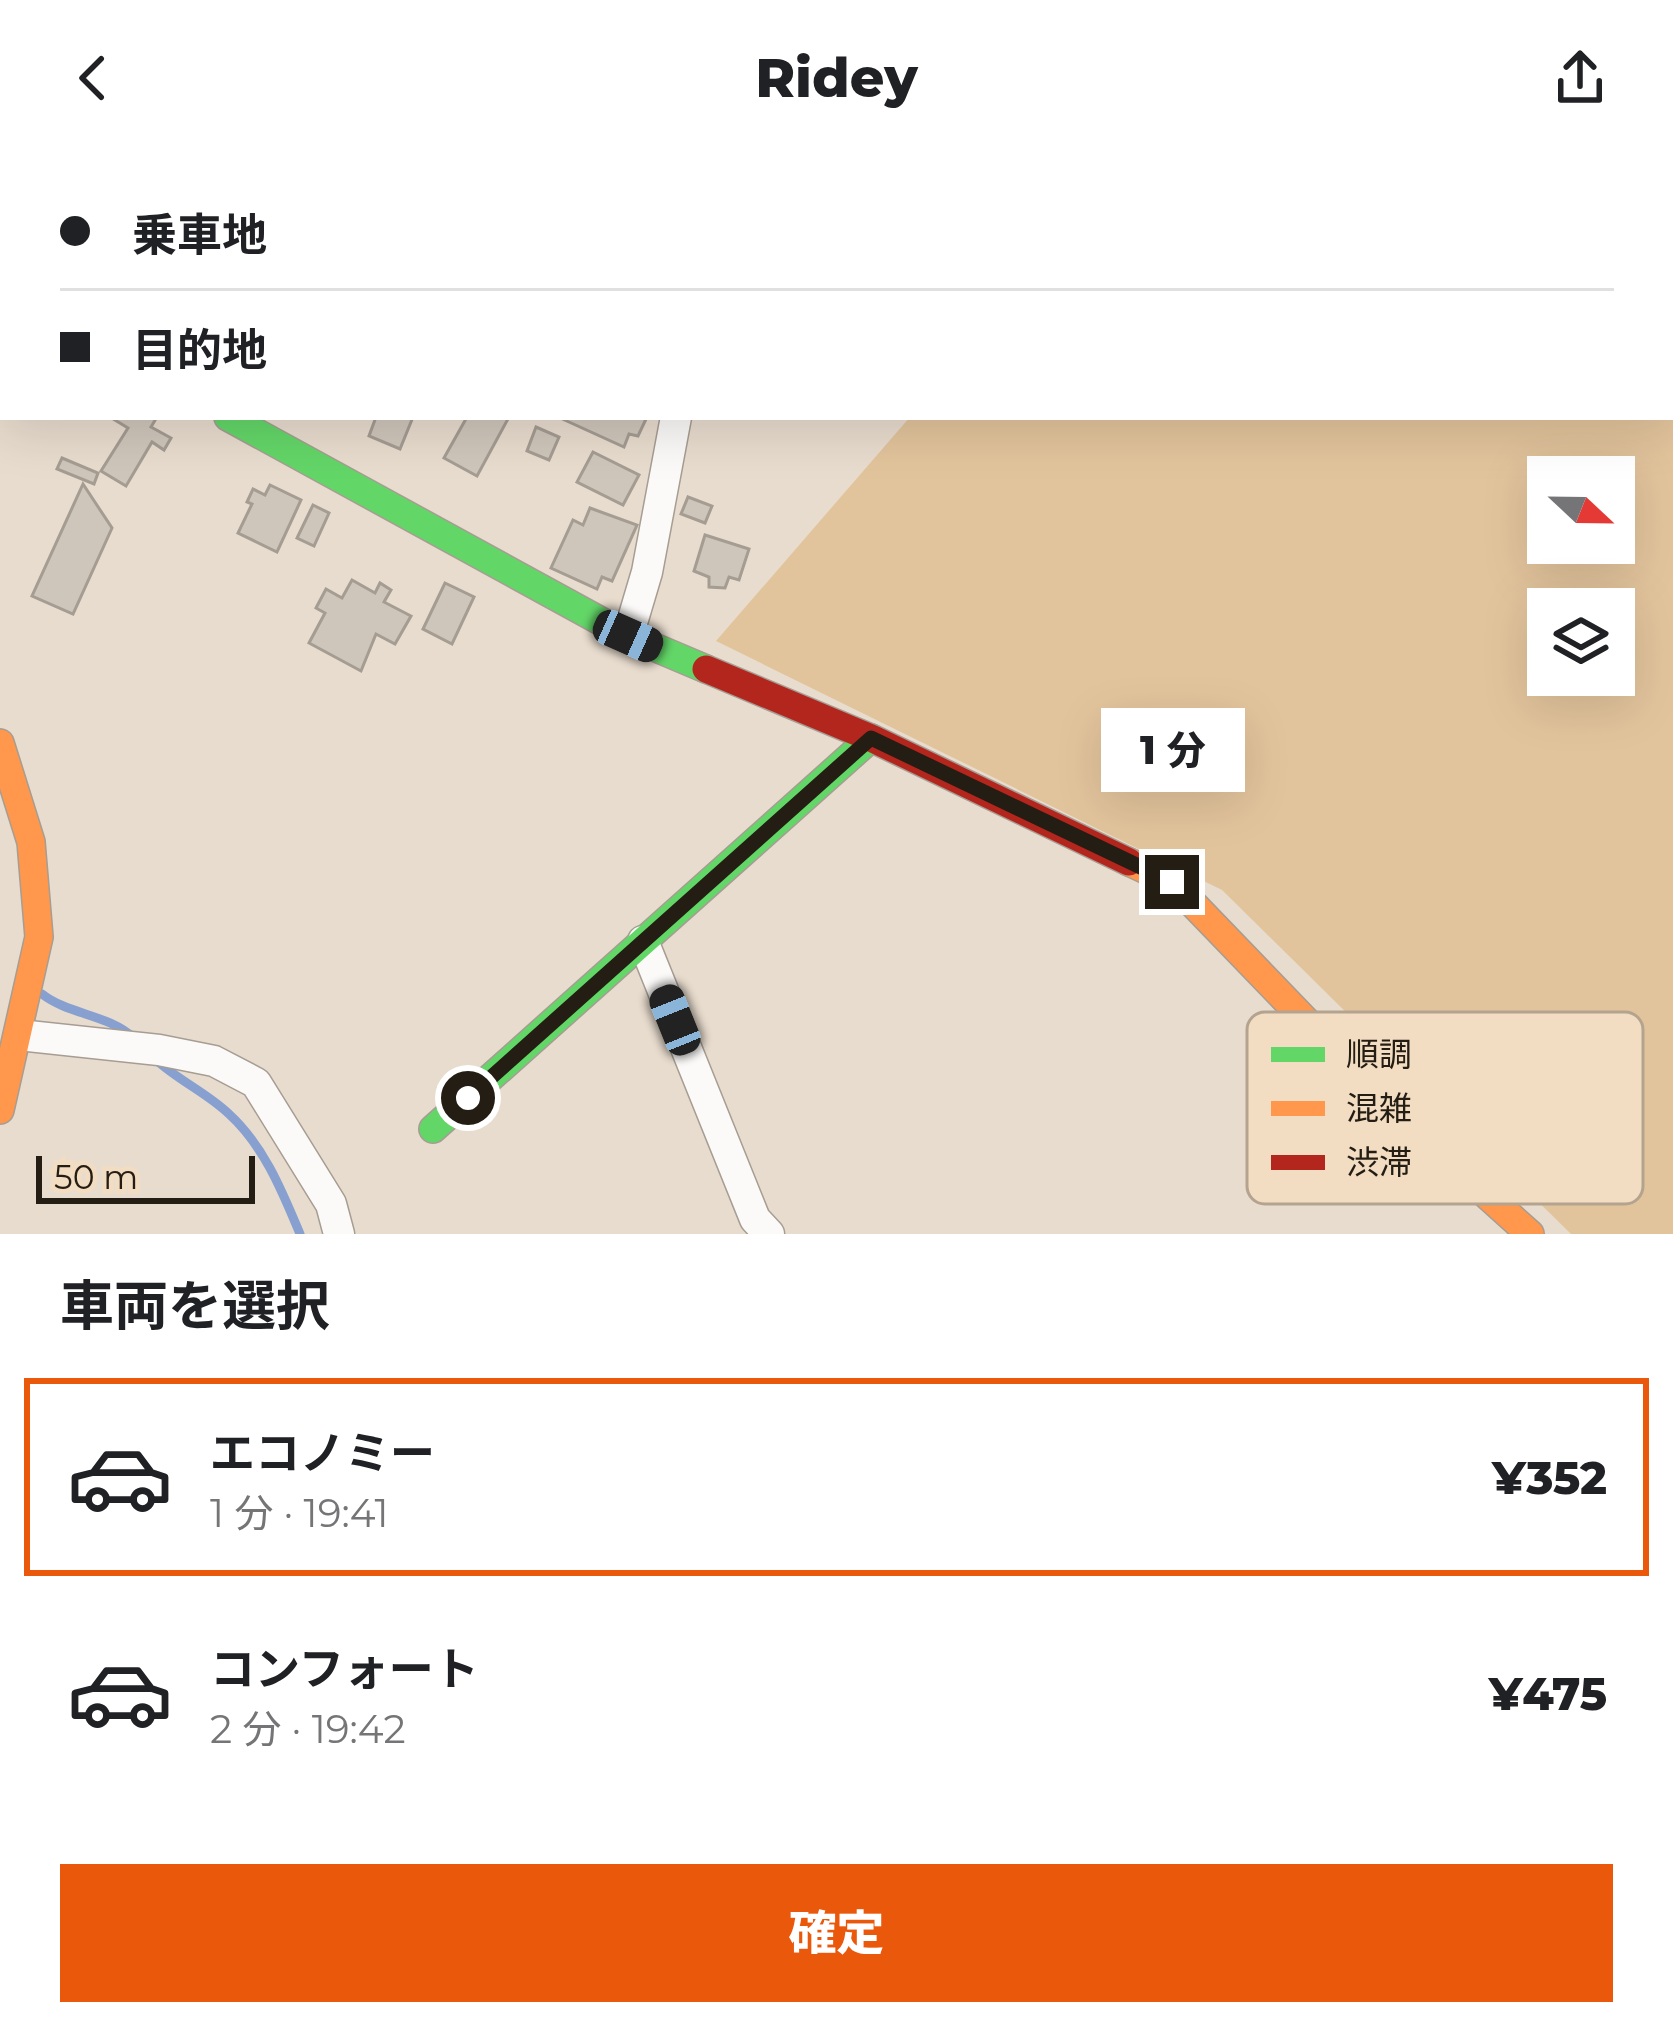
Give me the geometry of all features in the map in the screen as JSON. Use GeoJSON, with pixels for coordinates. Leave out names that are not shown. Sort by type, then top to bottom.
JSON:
{"type":"FeatureCollection","features":[{"type":"Feature","properties":{"kind":"street"},"geometry":{"type":"LineString","coordinates":[[233,420],[628,636],[871,738],[1172,882],[1297,1012]]}},
{"type":"Feature","properties":{"kind":"street"},"geometry":{"type":"LineString","coordinates":[[628,636],[647,572],[675,420]]}},
{"type":"Feature","properties":{"kind":"street"},"geometry":{"type":"LineString","coordinates":[[433,1130],[871,738]]}},
{"type":"Feature","properties":{"kind":"street"},"geometry":{"type":"LineString","coordinates":[[0,743],[31,842],[39,937],[0,1110]]}},
{"type":"Feature","properties":{"kind":"street"},"geometry":{"type":"LineString","coordinates":[[644,940],[755,1219],[769,1234]]}},
{"type":"Feature","properties":{"kind":"street"},"geometry":{"type":"LineString","coordinates":[[20,1035],[214,1061],[256,1083],[331,1204],[339,1234]]}},
{"type":"Feature","properties":{"kind":"street"},"geometry":{"type":"LineString","coordinates":[[1497,1204],[1530,1234]]}},
{"type":"Feature","properties":{"kind":"shaded area"},"geometry":{"type":"Polygon","coordinates":[[[907,420],[1673,420],[1673,1234],[1571,1234],[1541,1204],[1643,1204],[1643,1012],[1346,1012],[1222,890],[716,641],[907,420]]]}},
{"type":"Feature","properties":{"kind":"building"},"geometry":{"type":"Polygon","coordinates":[[[115,420],[155,420],[151,427],[171,438],[164,450],[152,442],[126,486],[101,471],[128,428],[115,420]]]}},
{"type":"Feature","properties":{"kind":"building"},"geometry":{"type":"Polygon","coordinates":[[[375,420],[412,420],[400,449],[369,436],[375,420]]]}},
{"type":"Feature","properties":{"kind":"building"},"geometry":{"type":"Polygon","coordinates":[[[465,420],[507,420],[477,476],[444,458],[465,420]]]}},
{"type":"Feature","properties":{"kind":"building"},"geometry":{"type":"Polygon","coordinates":[[[565,420],[646,420],[638,436],[629,434],[624,447],[565,420]]]}},
{"type":"Feature","properties":{"kind":"building"},"geometry":{"type":"Polygon","coordinates":[[[536,427],[559,437],[549,460],[527,451],[536,427]]]}},
{"type":"Feature","properties":{"kind":"building"},"geometry":{"type":"Polygon","coordinates":[[[593,452],[639,475],[623,505],[577,482],[593,452]]]}},
{"type":"Feature","properties":{"kind":"building"},"geometry":{"type":"Polygon","coordinates":[[[62,458],[98,473],[94,484],[57,469],[62,458]]]}},
{"type":"Feature","properties":{"kind":"building"},"geometry":{"type":"Polygon","coordinates":[[[83,484],[112,528],[73,614],[32,596],[83,484]]]}},
{"type":"Feature","properties":{"kind":"building"},"geometry":{"type":"Polygon","coordinates":[[[270,485],[301,500],[277,552],[238,533],[252,504],[247,502],[253,489],[265,495],[270,485]]]}},
{"type":"Feature","properties":{"kind":"building"},"geometry":{"type":"Polygon","coordinates":[[[688,497],[712,506],[705,523],[681,514],[688,497]]]}},
{"type":"Feature","properties":{"kind":"building"},"geometry":{"type":"Polygon","coordinates":[[[313,505],[329,513],[314,546],[297,538],[313,505]]]}},
{"type":"Feature","properties":{"kind":"building"},"geometry":{"type":"Polygon","coordinates":[[[590,508],[637,525],[612,581],[602,577],[597,589],[551,568],[573,520],[583,525],[590,508]]]}},
{"type":"Feature","properties":{"kind":"building"},"geometry":{"type":"Polygon","coordinates":[[[705,535],[749,549],[739,580],[729,577],[725,588],[709,587],[709,577],[694,571],[705,535]]]}},
{"type":"Feature","properties":{"kind":"building"},"geometry":{"type":"Polygon","coordinates":[[[352,580],[375,593],[380,583],[391,590],[384,602],[411,616],[395,644],[376,634],[361,671],[309,643],[325,613],[316,608],[326,589],[342,598],[352,580]]]}},
{"type":"Feature","properties":{"kind":"building"},"geometry":{"type":"Polygon","coordinates":[[[445,583],[474,597],[452,644],[423,629],[445,583]]]}},
{"type":"Feature","properties":{"kind":"waterway"},"geometry":{"type":"LineString","coordinates":[[42,994],[134,1038]]}},
{"type":"Feature","properties":{"kind":"waterway"},"geometry":{"type":"LineString","coordinates":[[154,1058],[220,1106],[252,1140],[300,1234]]}},
{"type":"Feature","properties":{"kind":"traffic: fast"},"geometry":{"type":"LineString","coordinates":[[233,420],[628,636],[706,669]]}},
{"type":"Feature","properties":{"kind":"traffic: fast"},"geometry":{"type":"LineString","coordinates":[[433,1129],[871,738]]}},
{"type":"Feature","properties":{"kind":"traffic: slow"},"geometry":{"type":"LineString","coordinates":[[0,743],[31,842],[39,937],[0,1110]]}},
{"type":"Feature","properties":{"kind":"traffic: slow"},"geometry":{"type":"LineString","coordinates":[[1129,862],[1172,882],[1297,1012]]}},
{"type":"Feature","properties":{"kind":"traffic: slow"},"geometry":{"type":"LineString","coordinates":[[1497,1204],[1530,1234]]}},
{"type":"Feature","properties":{"kind":"traffic: jam"},"geometry":{"type":"LineString","coordinates":[[706,669],[871,738],[1129,862]]}},
{"type":"Feature","properties":{"kind":"route"},"geometry":{"type":"LineString","coordinates":[[468,1098],[871,738],[1172,882]]}}]}
